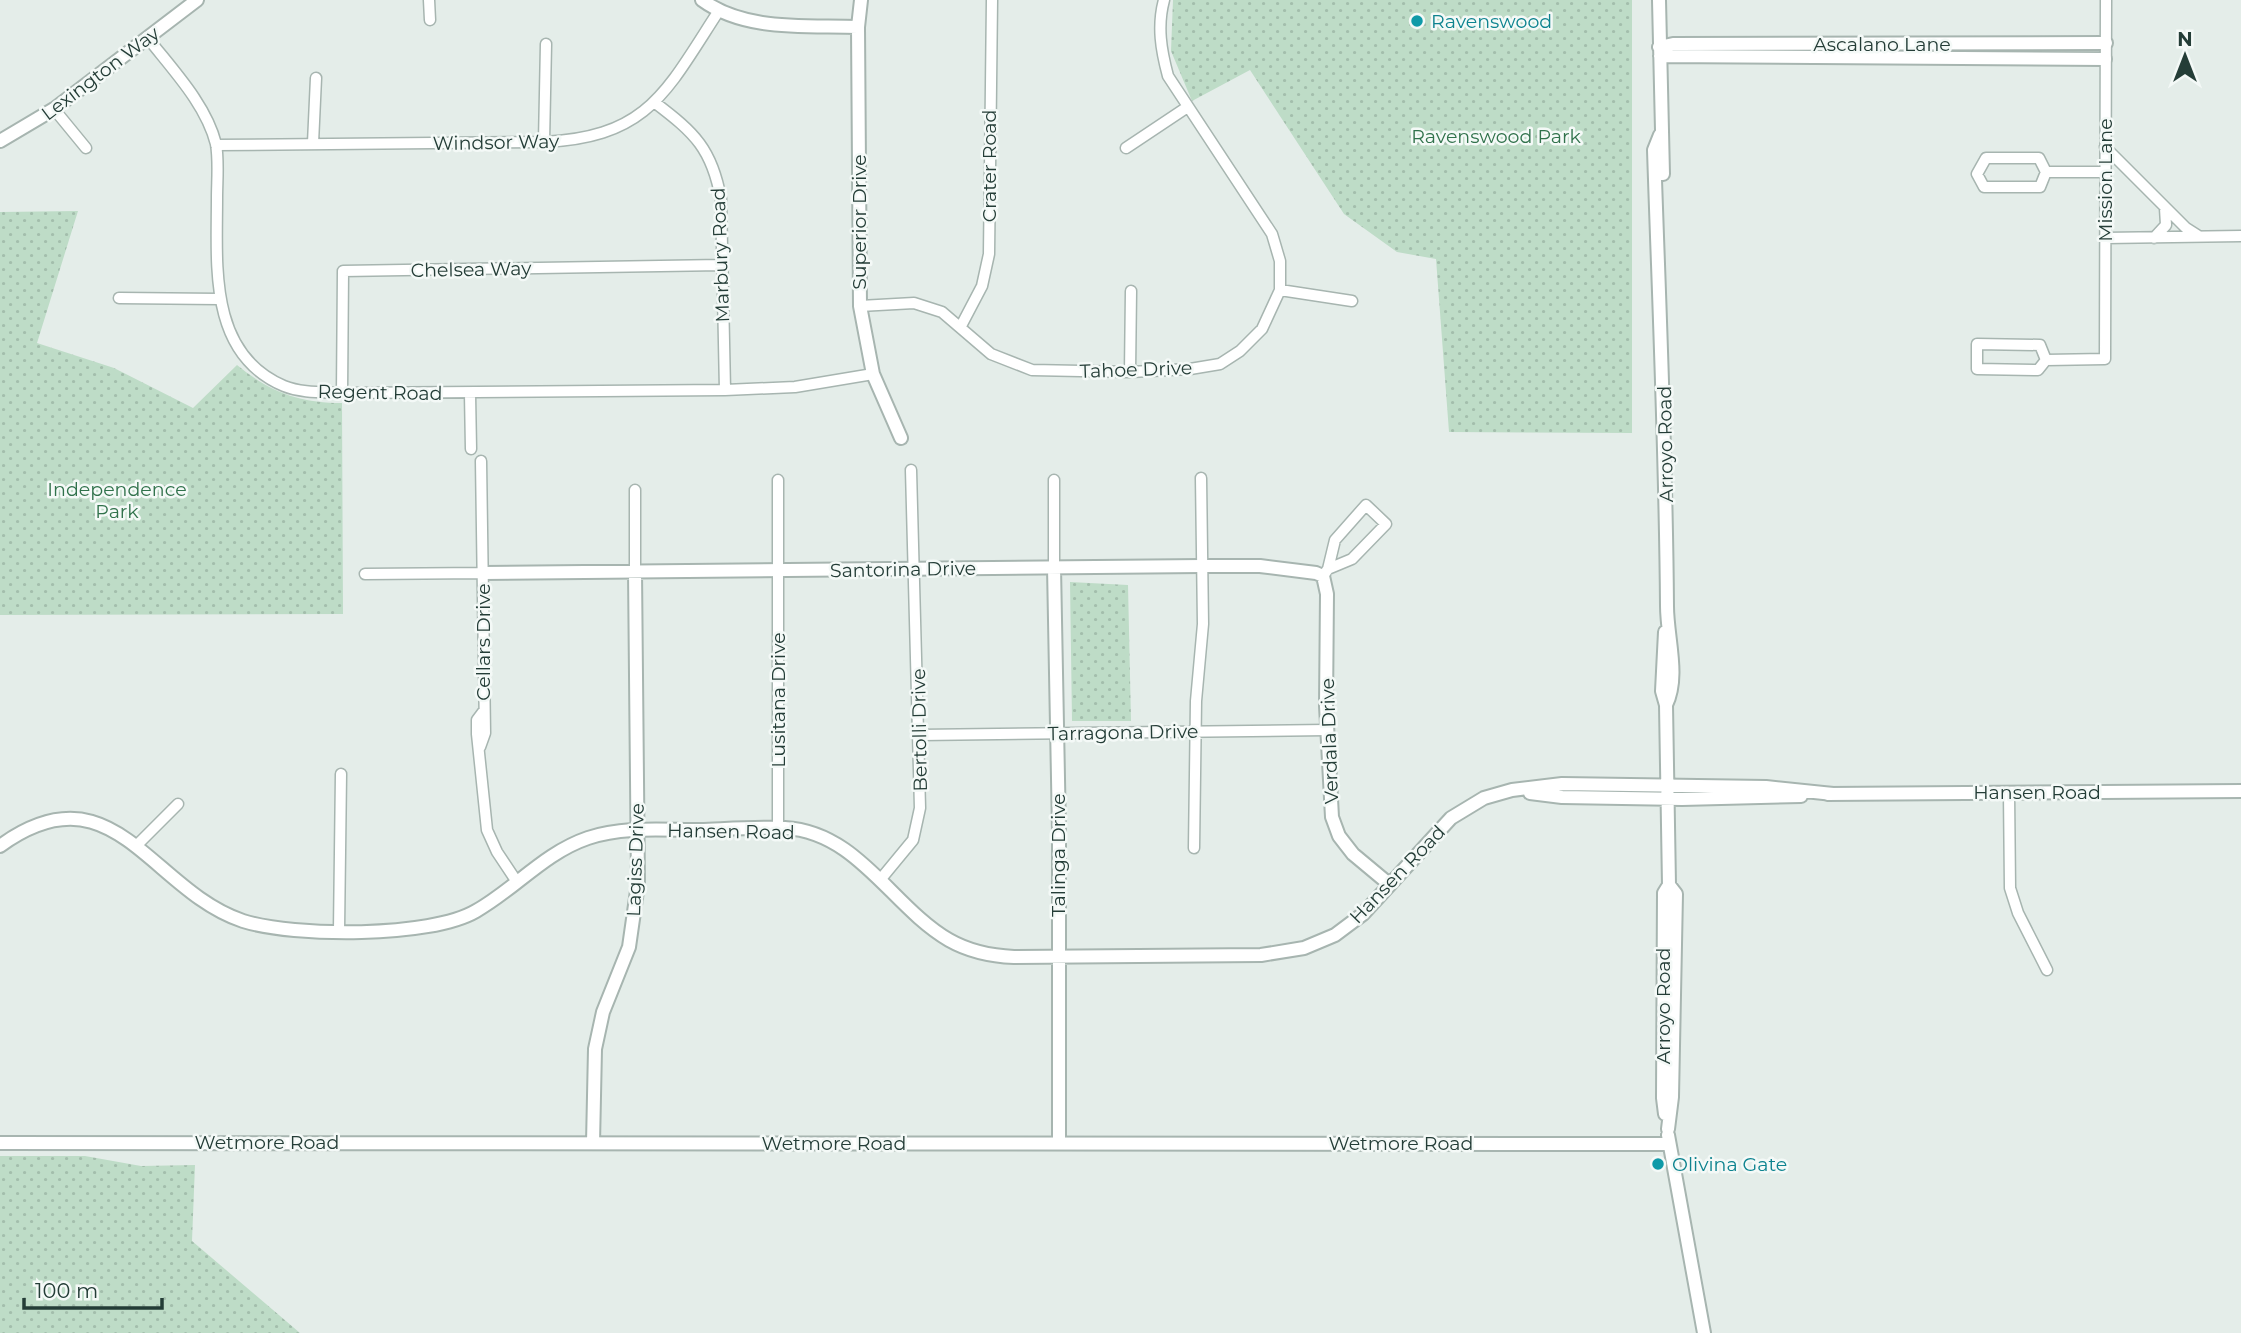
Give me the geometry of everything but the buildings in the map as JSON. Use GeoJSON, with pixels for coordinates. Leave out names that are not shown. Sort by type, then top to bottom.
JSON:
{"type":"FeatureCollection","features":[{"type":"Feature","properties":{"kind":"street"},"geometry":{"type":"LineString","coordinates":[[429,0],[430,20]]}},
{"type":"Feature","properties":{"kind":"street"},"geometry":{"type":"LineString","coordinates":[[702,0],[718,12],[753,23],[858,27]]}},
{"type":"Feature","properties":{"kind":"street","name":"Superior Drive"},"geometry":{"type":"LineString","coordinates":[[860,0],[860,306],[873,374],[901,438]]}},
{"type":"Feature","properties":{"kind":"street","name":"Crater Road"},"geometry":{"type":"LineString","coordinates":[[961,326],[982,286],[989,254],[992,0]]}},
{"type":"Feature","properties":{"kind":"street","name":"Tahoe Drive"},"geometry":{"type":"LineString","coordinates":[[860,306],[914,303],[942,312],[991,354],[1032,370],[1130,372],[1190,369],[1220,364],[1240,351],[1262,329],[1280,290],[1280,261],[1272,234],[1186,108],[1168,76],[1161,48],[1160,17],[1164,0]]}},
{"type":"Feature","properties":{"kind":"street","name":"Arroyo Road"},"geometry":{"type":"LineString","coordinates":[[1659,0],[1660,135],[1663,150],[1660,270],[1667,618],[1662,677],[1666,705],[1669,885],[1675,894],[1672,1097],[1668,1129],[1704,1333]]}},
{"type":"Feature","properties":{"kind":"street","name":"Mission Lane"},"geometry":{"type":"LineString","coordinates":[[2046,359],[2105,359],[2106,0]]}},
{"type":"Feature","properties":{"kind":"street","name":"Lexington Way"},"geometry":{"type":"LineString","coordinates":[[0,141],[54,109],[195,1]]}},
{"type":"Feature","properties":{"kind":"street","name":"Windsor Way"},"geometry":{"type":"LineString","coordinates":[[216,145],[544,142],[606,134],[633,120],[654,102],[718,12]]}},
{"type":"Feature","properties":{"kind":"street","name":"Regent Road"},"geometry":{"type":"LineString","coordinates":[[147,37],[189,91],[216,145],[219,299],[228,329],[241,354],[261,372],[284,386],[306,391],[342,393],[724,390],[795,387],[873,374]]}},
{"type":"Feature","properties":{"kind":"street","name":"Ascalano Lane"},"geometry":{"type":"LineString","coordinates":[[1660,51],[1690,44],[2106,43]]}},
{"type":"Feature","properties":{"kind":"street"},"geometry":{"type":"LineString","coordinates":[[544,142],[546,44]]}},
{"type":"Feature","properties":{"kind":"street","name":"Ascalano Lane"},"geometry":{"type":"LineString","coordinates":[[1660,51],[2105,59]]}},
{"type":"Feature","properties":{"kind":"street"},"geometry":{"type":"LineString","coordinates":[[313,144],[316,78]]}},
{"type":"Feature","properties":{"kind":"street","name":"Marbury Road"},"geometry":{"type":"LineString","coordinates":[[654,102],[685,125],[705,148],[715,171],[721,200],[724,390]]}},
{"type":"Feature","properties":{"kind":"street"},"geometry":{"type":"LineString","coordinates":[[1126,148],[1186,108]]}},
{"type":"Feature","properties":{"kind":"street"},"geometry":{"type":"LineString","coordinates":[[54,109],[86,148]]}},
{"type":"Feature","properties":{"kind":"street"},"geometry":{"type":"LineString","coordinates":[[2105,147],[2165,208],[2197,235]]}},
{"type":"Feature","properties":{"kind":"street"},"geometry":{"type":"LineString","coordinates":[[1986,158],[2039,158],[2046,172],[2040,187],[1984,187],[1977,174],[1986,158]]}},
{"type":"Feature","properties":{"kind":"street"},"geometry":{"type":"LineString","coordinates":[[2046,172],[2105,172]]}},
{"type":"Feature","properties":{"kind":"street"},"geometry":{"type":"LineString","coordinates":[[2154,238],[2166,226],[2165,208]]}},
{"type":"Feature","properties":{"kind":"street"},"geometry":{"type":"LineString","coordinates":[[2105,238],[2241,236]]}},
{"type":"Feature","properties":{"kind":"street","name":"Chelsea Way"},"geometry":{"type":"LineString","coordinates":[[342,393],[343,271],[721,265]]}},
{"type":"Feature","properties":{"kind":"street"},"geometry":{"type":"LineString","coordinates":[[1280,290],[1352,301]]}},
{"type":"Feature","properties":{"kind":"street"},"geometry":{"type":"LineString","coordinates":[[1130,291],[1130,372]]}},
{"type":"Feature","properties":{"kind":"street"},"geometry":{"type":"LineString","coordinates":[[119,298],[219,299]]}},
{"type":"Feature","properties":{"kind":"street"},"geometry":{"type":"LineString","coordinates":[[1977,344],[2040,345],[2046,359],[2038,370],[1977,369],[1977,344]]}},
{"type":"Feature","properties":{"kind":"street"},"geometry":{"type":"LineString","coordinates":[[470,394],[471,449]]}},
{"type":"Feature","properties":{"kind":"street","name":"Cellars Drive"},"geometry":{"type":"LineString","coordinates":[[481,461],[483,712],[477,720],[487,830],[497,852],[517,882]]}},
{"type":"Feature","properties":{"kind":"street","name":"Bertolli Drive"},"geometry":{"type":"LineString","coordinates":[[880,880],[909,848],[917,830],[920,735],[911,470]]}},
{"type":"Feature","properties":{"kind":"street"},"geometry":{"type":"LineString","coordinates":[[1194,848],[1196,701],[1203,624],[1201,478]]}},
{"type":"Feature","properties":{"kind":"street","name":"Lusitana Drive"},"geometry":{"type":"LineString","coordinates":[[778,480],[778,828]]}},
{"type":"Feature","properties":{"kind":"street"},"geometry":{"type":"LineString","coordinates":[[1054,480],[1054,567]]}},
{"type":"Feature","properties":{"kind":"street"},"geometry":{"type":"LineString","coordinates":[[635,490],[635,571]]}},
{"type":"Feature","properties":{"kind":"street"},"geometry":{"type":"LineString","coordinates":[[1366,505],[1386,524],[1352,559],[1326,573],[1335,540],[1366,505]]}},
{"type":"Feature","properties":{"kind":"street","name":"Santorina Drive"},"geometry":{"type":"LineString","coordinates":[[483,573],[1202,566],[1281,568],[1326,573]]}},
{"type":"Feature","properties":{"kind":"street","name":"Talinga Drive"},"geometry":{"type":"LineString","coordinates":[[1054,567],[1058,733],[1059,1143]]}},
{"type":"Feature","properties":{"kind":"street","name":"Lagiss Drive"},"geometry":{"type":"LineString","coordinates":[[593,1143],[595,1049],[603,1013],[620,977],[631,938],[638,884],[635,571]]}},
{"type":"Feature","properties":{"kind":"street"},"geometry":{"type":"LineString","coordinates":[[365,574],[483,573]]}},
{"type":"Feature","properties":{"kind":"street","name":"Verdala Drive"},"geometry":{"type":"LineString","coordinates":[[1326,573],[1327,730],[1330,798],[1335,826],[1353,854],[1389,884]]}},
{"type":"Feature","properties":{"kind":"street","name":"Tarragona Drive"},"geometry":{"type":"LineString","coordinates":[[920,735],[1327,730]]}},
{"type":"Feature","properties":{"kind":"street"},"geometry":{"type":"LineString","coordinates":[[339,930],[341,774]]}},
{"type":"Feature","properties":{"kind":"street","name":"Hansen Road"},"geometry":{"type":"LineString","coordinates":[[0,846],[32,826],[71,819],[108,827],[137,845],[190,893],[219,911],[266,927],[409,930],[447,924],[475,912],[544,860],[575,843],[609,833],[788,828],[832,842],[847,850],[926,924],[970,950],[1004,956],[1288,952],[1319,942],[1348,926],[1451,818],[1484,798],[1512,790],[1562,784],[1667,793],[1766,787],[1833,793],[2241,791]]}},
{"type":"Feature","properties":{"kind":"street"},"geometry":{"type":"LineString","coordinates":[[2009,793],[2010,888],[2018,913],[2047,970]]}},
{"type":"Feature","properties":{"kind":"street"},"geometry":{"type":"LineString","coordinates":[[137,845],[178,804]]}},
{"type":"Feature","properties":{"kind":"street","name":"Wetmore Road"},"geometry":{"type":"LineString","coordinates":[[0,1143],[1669,1144]]}},
{"type":"Feature","properties":{"kind":"green space","name":"Ravenswood Park"},"geometry":{"type":"Polygon","coordinates":[[[1173,0],[1632,0],[1632,433],[1449,432],[1436,259],[1397,252],[1344,214],[1250,70],[1192,101],[1171,51],[1173,0]]]}},
{"type":"Feature","properties":{"kind":"green space","name":"Independence Park"},"geometry":{"type":"Polygon","coordinates":[[[78,211],[37,343],[114,368],[193,408],[237,365],[261,382],[286,394],[312,401],[342,403],[343,614],[0,615],[0,212],[78,211]]]}},
{"type":"Feature","properties":{"kind":"green space"},"geometry":{"type":"Polygon","coordinates":[[[1070,582],[1128,585],[1131,721],[1072,721],[1070,582]]]}},
{"type":"Feature","properties":{"kind":"green space"},"geometry":{"type":"Polygon","coordinates":[[[0,1156],[85,1156],[141,1166],[195,1165],[192,1241],[300,1333],[0,1333],[0,1156]]]}},
{"type":"Feature","properties":{"kind":"place","name":"Ravenswood"},"geometry":{"type":"Point","coordinates":[1417,21]}},
{"type":"Feature","properties":{"kind":"place","name":"Olivina Gate"},"geometry":{"type":"Point","coordinates":[1658,1164]}}]}
